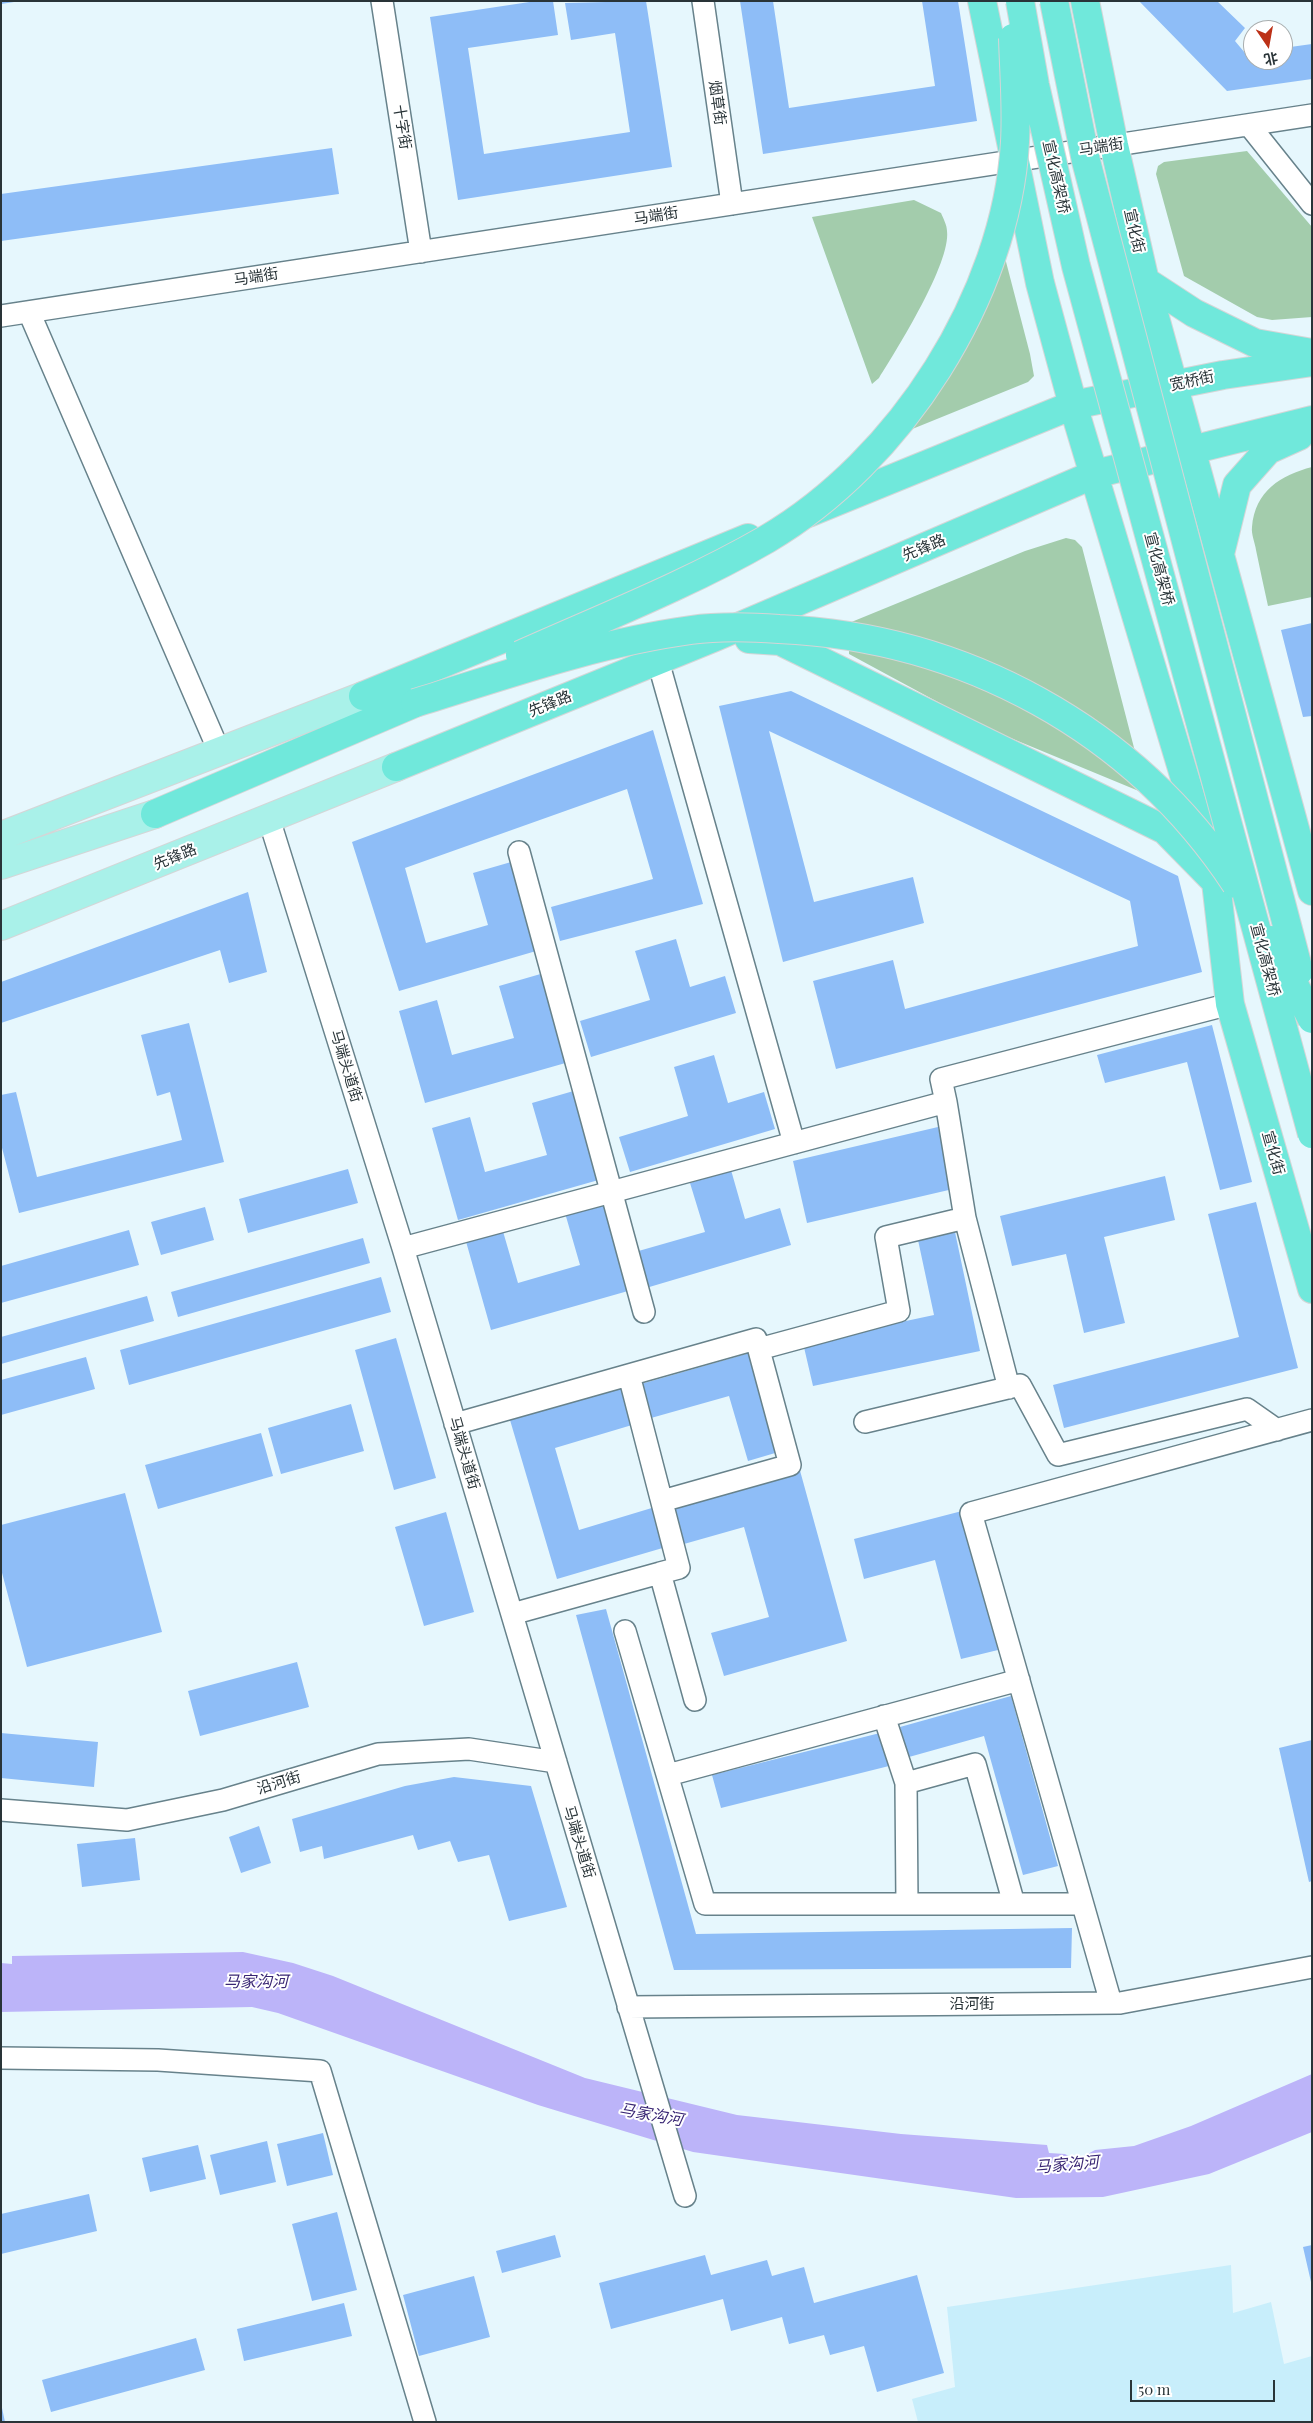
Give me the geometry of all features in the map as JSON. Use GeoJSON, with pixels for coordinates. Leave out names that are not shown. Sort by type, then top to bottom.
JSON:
{"type":"FeatureCollection","features":[{"type":"Feature","properties":{"kind":"highway"},"geometry":{"type":"LineString","coordinates":[[982,1],[1014,161]]}},
{"type":"Feature","properties":{"kind":"highway"},"geometry":{"type":"LineString","coordinates":[[154,814],[415,703],[706,572],[768,538],[810,510],[852,474],[890,435],[926,388],[953,345],[993,249],[1006,204],[1015,142],[1011,1]]}},
{"type":"Feature","properties":{"kind":"highway","name":"宣化高架桥"},"geometry":{"type":"LineString","coordinates":[[1020,1],[1035,85],[1076,266],[1312,1134]]}},
{"type":"Feature","properties":{"kind":"highway","name":"宣化高架桥"},"geometry":{"type":"LineString","coordinates":[[1054,1],[1086,161],[1312,1018]]}},
{"type":"Feature","properties":{"kind":"highway","name":"宣化街"},"geometry":{"type":"LineString","coordinates":[[1085,1],[1114,145],[1146,281],[1312,891]]}},
{"type":"Feature","properties":{"kind":"highway","name":"宣化街"},"geometry":{"type":"LineString","coordinates":[[1014,161],[1040,282],[1073,405],[1096,474],[1216,882],[1232,1011],[1312,1289]]}},
{"type":"Feature","properties":{"kind":"highway"},"geometry":{"type":"LineString","coordinates":[[1146,281],[1194,312],[1255,343],[1312,353]]}},
{"type":"Feature","properties":{"kind":"highway","name":"宽桥街"},"geometry":{"type":"LineString","coordinates":[[1073,405],[1223,375],[1312,362]]}},
{"type":"Feature","properties":{"kind":"highway"},"geometry":{"type":"LineString","coordinates":[[363,696],[1073,405]]}},
{"type":"Feature","properties":{"kind":"highway"},"geometry":{"type":"LineString","coordinates":[[1096,474],[1312,420]]}},
{"type":"Feature","properties":{"kind":"highway"},"geometry":{"type":"LineString","coordinates":[[1220,555],[1237,485],[1268,450],[1312,432]]}},
{"type":"Feature","properties":{"kind":"highway","name":"先锋路"},"geometry":{"type":"LineString","coordinates":[[396,767],[715,638],[1096,474]]}},
{"type":"Feature","properties":{"kind":"highway"},"geometry":{"type":"LineString","coordinates":[[415,703],[574,654],[641,638],[694,630],[752,628],[819,630],[887,642],[958,662],[1017,688],[1068,720],[1123,759],[1170,802],[1216,854],[1263,924],[1312,1018]]}},
{"type":"Feature","properties":{"kind":"highway"},"geometry":{"type":"LineString","coordinates":[[715,638],[780,641],[1165,830],[1216,882]]}},
{"type":"Feature","properties":{"kind":"main road"},"geometry":{"type":"LineString","coordinates":[[1,836],[363,696]]}},
{"type":"Feature","properties":{"kind":"main road","name":"先锋路"},"geometry":{"type":"LineString","coordinates":[[1,926],[396,767]]}},
{"type":"Feature","properties":{"kind":"main road"},"geometry":{"type":"LineString","coordinates":[[1,865],[154,814]]}},
{"type":"Feature","properties":{"kind":"street","name":"十字街"},"geometry":{"type":"LineString","coordinates":[[382,1],[421,252]]}},
{"type":"Feature","properties":{"kind":"street","name":"烟草街"},"geometry":{"type":"LineString","coordinates":[[703,1],[732,204]]}},
{"type":"Feature","properties":{"kind":"street","name":"马端街"},"geometry":{"type":"LineString","coordinates":[[1,316],[1312,116]]}},
{"type":"Feature","properties":{"kind":"street"},"geometry":{"type":"LineString","coordinates":[[1249,125],[1312,204]]}},
{"type":"Feature","properties":{"kind":"street"},"geometry":{"type":"LineString","coordinates":[[30,312],[219,752]]}},
{"type":"Feature","properties":{"kind":"street"},"geometry":{"type":"LineString","coordinates":[[658,661],[794,1143]]}},
{"type":"Feature","properties":{"kind":"street","name":"马端头道街"},"geometry":{"type":"LineString","coordinates":[[269,819],[403,1248],[684,2196]]}},
{"type":"Feature","properties":{"kind":"street"},"geometry":{"type":"LineString","coordinates":[[519,852],[644,1312]]}},
{"type":"Feature","properties":{"kind":"street"},"geometry":{"type":"LineString","coordinates":[[1009,1388],[965,1218],[941,1079],[1232,1011]]}},
{"type":"Feature","properties":{"kind":"street"},"geometry":{"type":"LineString","coordinates":[[403,1248],[946,1102]]}},
{"type":"Feature","properties":{"kind":"street"},"geometry":{"type":"LineString","coordinates":[[759,1349],[899,1311],[886,1237],[965,1218]]}},
{"type":"Feature","properties":{"kind":"street"},"geometry":{"type":"LineString","coordinates":[[456,1424],[756,1339],[790,1465],[662,1501]]}},
{"type":"Feature","properties":{"kind":"street"},"geometry":{"type":"LineString","coordinates":[[512,1614],[679,1568],[630,1375]]}},
{"type":"Feature","properties":{"kind":"street"},"geometry":{"type":"LineString","coordinates":[[865,1422],[1020,1385],[1058,1455],[1247,1408],[1277,1430]]}},
{"type":"Feature","properties":{"kind":"street"},"geometry":{"type":"LineString","coordinates":[[1110,2003],[971,1513],[1312,1420]]}},
{"type":"Feature","properties":{"kind":"street"},"geometry":{"type":"LineString","coordinates":[[660,1572],[694,1700]]}},
{"type":"Feature","properties":{"kind":"street"},"geometry":{"type":"LineString","coordinates":[[625,1631],[705,1904],[1082,1904]]}},
{"type":"Feature","properties":{"kind":"street"},"geometry":{"type":"LineString","coordinates":[[668,1775],[1019,1680]]}},
{"type":"Feature","properties":{"kind":"street"},"geometry":{"type":"LineString","coordinates":[[884,1716],[906,1783],[907,1904]]}},
{"type":"Feature","properties":{"kind":"street","name":"沿河街"},"geometry":{"type":"LineString","coordinates":[[1,1810],[127,1820],[223,1800],[378,1754],[469,1749],[556,1762]]}},
{"type":"Feature","properties":{"kind":"street"},"geometry":{"type":"LineString","coordinates":[[906,1783],[975,1764],[1014,1904]]}},
{"type":"Feature","properties":{"kind":"street","name":"沿河街"},"geometry":{"type":"LineString","coordinates":[[628,2007],[1120,2003],[1312,1967]]}},
{"type":"Feature","properties":{"kind":"street"},"geometry":{"type":"LineString","coordinates":[[1,2058],[158,2060],[320,2071],[425,2422]]}},
{"type":"Feature","properties":{"kind":"shaded area"},"geometry":{"type":"Polygon","coordinates":[[[1231,2265],[1233,2313],[1271,2302],[1284,2364],[1312,2356],[1312,2422],[918,2422],[912,2399],[955,2387],[947,2307],[1231,2265]]]}},
{"type":"Feature","properties":{"kind":"green space"},"geometry":{"type":"Polygon","coordinates":[[[1247,151],[1312,227],[1312,317],[1272,320],[1257,317],[1184,276],[1156,174],[1158,166],[1164,162],[1247,151]]]}},
{"type":"Feature","properties":{"kind":"green space"},"geometry":{"type":"Polygon","coordinates":[[[914,200],[941,213],[947,229],[946,245],[941,263],[921,306],[879,378],[872,384],[812,217],[914,200]]]}},
{"type":"Feature","properties":{"kind":"green space"},"geometry":{"type":"Polygon","coordinates":[[[1004,254],[1034,376],[1028,382],[900,434],[1004,254]]]}},
{"type":"Feature","properties":{"kind":"green space"},"geometry":{"type":"Polygon","coordinates":[[[1312,467],[1312,597],[1268,606],[1252,533],[1254,514],[1264,494],[1272,486],[1290,475],[1312,467]]]}},
{"type":"Feature","properties":{"kind":"green space"},"geometry":{"type":"Polygon","coordinates":[[[1066,538],[1075,540],[1082,547],[1146,794],[984,727],[849,654],[849,623],[1025,551],[1066,538]]]}},
{"type":"Feature","properties":{"kind":"water","name":"马家沟河"},"geometry":{"type":"Polygon","coordinates":[[[243,1952],[293,1963],[333,1976],[585,2078],[737,2115],[901,2134],[1047,2145],[1049,2153],[1065,2154],[1072,2158],[1084,2156],[1095,2150],[1134,2146],[1191,2126],[1312,2074],[1312,2132],[1209,2174],[1103,2197],[1016,2198],[693,2152],[538,2105],[278,2013],[252,2007],[1,2012],[1,1963],[12,1964],[12,1956],[243,1952]]]}},
{"type":"Feature","properties":{"kind":"building"},"geometry":{"type":"Polygon","coordinates":[[[1,1],[14,1],[14,2],[1,4],[1,1]]]}},
{"type":"Feature","properties":{"kind":"building"},"geometry":{"type":"Polygon","coordinates":[[[536,1],[553,1],[558,35],[468,48],[484,154],[630,132],[615,33],[571,40],[565,3],[646,1],[672,167],[458,200],[430,17],[536,1]]]}},
{"type":"Feature","properties":{"kind":"building"},"geometry":{"type":"Polygon","coordinates":[[[740,1],[773,1],[789,108],[935,86],[922,1],[958,1],[977,121],[763,154],[740,1]]]}},
{"type":"Feature","properties":{"kind":"building"},"geometry":{"type":"Polygon","coordinates":[[[1139,1],[1217,1],[1243,26],[1243,31],[1235,41],[1243,51],[1243,70],[1293,70],[1293,47],[1312,44],[1312,79],[1227,91],[1139,1]]]}},
{"type":"Feature","properties":{"kind":"building"},"geometry":{"type":"Polygon","coordinates":[[[332,148],[339,194],[1,241],[1,194],[332,148]]]}},
{"type":"Feature","properties":{"kind":"building"},"geometry":{"type":"Polygon","coordinates":[[[1312,623],[1312,716],[1303,717],[1281,630],[1312,623]]]}},
{"type":"Feature","properties":{"kind":"building"},"geometry":{"type":"Polygon","coordinates":[[[791,691],[1178,876],[1202,972],[836,1069],[813,981],[893,960],[905,1009],[1138,946],[1130,901],[769,731],[814,902],[913,877],[924,923],[783,962],[719,706],[791,691]]]}},
{"type":"Feature","properties":{"kind":"building"},"geometry":{"type":"Polygon","coordinates":[[[653,730],[703,904],[560,941],[551,907],[653,879],[627,789],[405,868],[426,943],[488,925],[473,873],[518,860],[543,949],[399,991],[352,842],[653,730]]]}},
{"type":"Feature","properties":{"kind":"building"},"geometry":{"type":"Polygon","coordinates":[[[248,892],[267,972],[229,983],[220,950],[1,1023],[1,982],[248,892]]]}},
{"type":"Feature","properties":{"kind":"building"},"geometry":{"type":"Polygon","coordinates":[[[676,939],[690,987],[725,976],[736,1013],[591,1057],[580,1021],[650,1000],[635,951],[676,939]]]}},
{"type":"Feature","properties":{"kind":"building"},"geometry":{"type":"Polygon","coordinates":[[[544,973],[569,1062],[425,1103],[399,1011],[437,1000],[452,1055],[514,1038],[499,986],[544,973]]]}},
{"type":"Feature","properties":{"kind":"building"},"geometry":{"type":"Polygon","coordinates":[[[189,1023],[224,1162],[19,1213],[1,1144],[1,1095],[16,1092],[37,1177],[182,1140],[170,1092],[157,1096],[141,1035],[189,1023]]]}},
{"type":"Feature","properties":{"kind":"building"},"geometry":{"type":"Polygon","coordinates":[[[1212,1025],[1252,1182],[1220,1190],[1187,1062],[1105,1083],[1097,1055],[1212,1025]]]}},
{"type":"Feature","properties":{"kind":"building"},"geometry":{"type":"Polygon","coordinates":[[[714,1055],[728,1103],[764,1092],[775,1129],[630,1172],[619,1137],[688,1116],[674,1067],[714,1055]]]}},
{"type":"Feature","properties":{"kind":"building"},"geometry":{"type":"Polygon","coordinates":[[[577,1090],[602,1179],[458,1220],[432,1128],[470,1117],[485,1172],[547,1155],[532,1103],[577,1090]]]}},
{"type":"Feature","properties":{"kind":"building"},"geometry":{"type":"Polygon","coordinates":[[[938,1127],[953,1189],[807,1223],[793,1161],[938,1127]]]}},
{"type":"Feature","properties":{"kind":"building"},"geometry":{"type":"Polygon","coordinates":[[[348,1169],[358,1203],[248,1233],[239,1199],[348,1169]]]}},
{"type":"Feature","properties":{"kind":"building"},"geometry":{"type":"Polygon","coordinates":[[[731,1170],[745,1219],[780,1208],[791,1245],[646,1288],[635,1252],[705,1232],[690,1183],[731,1170]]]}},
{"type":"Feature","properties":{"kind":"building"},"geometry":{"type":"Polygon","coordinates":[[[1165,1176],[1175,1220],[1104,1237],[1125,1323],[1084,1333],[1066,1254],[1012,1266],[1000,1216],[1165,1176]]]}},
{"type":"Feature","properties":{"kind":"building"},"geometry":{"type":"Polygon","coordinates":[[[609,1200],[635,1289],[491,1330],[465,1238],[502,1228],[518,1283],[580,1265],[565,1213],[609,1200]]]}},
{"type":"Feature","properties":{"kind":"building"},"geometry":{"type":"Polygon","coordinates":[[[1256,1202],[1298,1368],[1064,1428],[1053,1385],[1239,1337],[1208,1214],[1256,1202]]]}},
{"type":"Feature","properties":{"kind":"building"},"geometry":{"type":"Polygon","coordinates":[[[205,1207],[214,1240],[161,1255],[151,1222],[205,1207]]]}},
{"type":"Feature","properties":{"kind":"building"},"geometry":{"type":"Polygon","coordinates":[[[129,1230],[139,1265],[1,1303],[1,1266],[129,1230]]]}},
{"type":"Feature","properties":{"kind":"building"},"geometry":{"type":"Polygon","coordinates":[[[955,1232],[980,1351],[813,1386],[803,1343],[934,1315],[918,1240],[955,1232]]]}},
{"type":"Feature","properties":{"kind":"building"},"geometry":{"type":"Polygon","coordinates":[[[363,1238],[370,1263],[178,1317],[171,1292],[363,1238]]]}},
{"type":"Feature","properties":{"kind":"building"},"geometry":{"type":"Polygon","coordinates":[[[381,1277],[391,1312],[129,1385],[120,1350],[381,1277]]]}},
{"type":"Feature","properties":{"kind":"building"},"geometry":{"type":"Polygon","coordinates":[[[147,1296],[154,1321],[1,1364],[1,1337],[147,1296]]]}},
{"type":"Feature","properties":{"kind":"building"},"geometry":{"type":"Polygon","coordinates":[[[396,1338],[436,1478],[394,1490],[355,1350],[396,1338]]]}},
{"type":"Feature","properties":{"kind":"building"},"geometry":{"type":"Polygon","coordinates":[[[753,1352],[782,1451],[748,1461],[729,1396],[651,1418],[641,1384],[753,1352]]]}},
{"type":"Feature","properties":{"kind":"building"},"geometry":{"type":"Polygon","coordinates":[[[86,1357],[95,1389],[1,1415],[1,1380],[86,1357]]]}},
{"type":"Feature","properties":{"kind":"building"},"geometry":{"type":"Polygon","coordinates":[[[621,1388],[632,1425],[555,1448],[579,1530],[655,1507],[666,1547],[557,1579],[510,1420],[621,1388]]]}},
{"type":"Feature","properties":{"kind":"building"},"geometry":{"type":"Polygon","coordinates":[[[351,1404],[364,1451],[281,1474],[268,1428],[351,1404]]]}},
{"type":"Feature","properties":{"kind":"building"},"geometry":{"type":"Polygon","coordinates":[[[261,1433],[273,1476],[158,1509],[145,1465],[261,1433]]]}},
{"type":"Feature","properties":{"kind":"building"},"geometry":{"type":"Polygon","coordinates":[[[799,1467],[847,1641],[724,1676],[711,1633],[769,1617],[744,1527],[684,1544],[672,1502],[799,1467]]]}},
{"type":"Feature","properties":{"kind":"building"},"geometry":{"type":"Polygon","coordinates":[[[125,1493],[162,1632],[27,1667],[1,1569],[1,1525],[125,1493]]]}},
{"type":"Feature","properties":{"kind":"building"},"geometry":{"type":"Polygon","coordinates":[[[962,1511],[998,1650],[961,1659],[935,1560],[864,1579],[854,1539],[962,1511]]]}},
{"type":"Feature","properties":{"kind":"building"},"geometry":{"type":"Polygon","coordinates":[[[446,1512],[474,1612],[424,1626],[395,1527],[446,1512]]]}},
{"type":"Feature","properties":{"kind":"building"},"geometry":{"type":"Polygon","coordinates":[[[606,1609],[696,1934],[1072,1928],[1071,1968],[674,1970],[576,1615],[606,1609]]]}},
{"type":"Feature","properties":{"kind":"building"},"geometry":{"type":"Polygon","coordinates":[[[297,1662],[309,1707],[200,1736],[188,1691],[297,1662]]]}},
{"type":"Feature","properties":{"kind":"building"},"geometry":{"type":"Polygon","coordinates":[[[1011,1696],[1058,1866],[1023,1875],[984,1736],[909,1757],[900,1727],[1011,1696]]]}},
{"type":"Feature","properties":{"kind":"building"},"geometry":{"type":"Polygon","coordinates":[[[1,1733],[98,1742],[94,1787],[1,1778],[1,1733]]]}},
{"type":"Feature","properties":{"kind":"building"},"geometry":{"type":"Polygon","coordinates":[[[880,1733],[889,1766],[721,1808],[712,1775],[880,1733]]]}},
{"type":"Feature","properties":{"kind":"building"},"geometry":{"type":"Polygon","coordinates":[[[1312,1740],[1312,1881],[1309,1882],[1279,1748],[1312,1740]]]}},
{"type":"Feature","properties":{"kind":"building"},"geometry":{"type":"Polygon","coordinates":[[[454,1777],[531,1786],[567,1907],[509,1921],[489,1855],[458,1862],[450,1841],[418,1850],[413,1835],[324,1859],[322,1846],[300,1852],[292,1819],[405,1786],[454,1777]]]}},
{"type":"Feature","properties":{"kind":"building"},"geometry":{"type":"Polygon","coordinates":[[[259,1826],[271,1863],[241,1873],[229,1837],[259,1826]]]}},
{"type":"Feature","properties":{"kind":"building"},"geometry":{"type":"Polygon","coordinates":[[[135,1838],[140,1880],[82,1887],[77,1844],[135,1838]]]}},
{"type":"Feature","properties":{"kind":"building"},"geometry":{"type":"Polygon","coordinates":[[[323,2133],[333,2175],[287,2186],[277,2144],[323,2133]]]}},
{"type":"Feature","properties":{"kind":"building"},"geometry":{"type":"Polygon","coordinates":[[[267,2141],[276,2182],[220,2195],[210,2155],[267,2141]]]}},
{"type":"Feature","properties":{"kind":"building"},"geometry":{"type":"Polygon","coordinates":[[[198,2145],[206,2179],[150,2192],[142,2158],[198,2145]]]}},
{"type":"Feature","properties":{"kind":"building"},"geometry":{"type":"Polygon","coordinates":[[[89,2194],[97,2231],[1,2254],[1,2214],[89,2194]]]}},
{"type":"Feature","properties":{"kind":"building"},"geometry":{"type":"Polygon","coordinates":[[[337,2212],[357,2290],[312,2301],[292,2224],[337,2212]]]}},
{"type":"Feature","properties":{"kind":"building"},"geometry":{"type":"Polygon","coordinates":[[[555,2235],[561,2257],[502,2273],[496,2251],[555,2235]]]}},
{"type":"Feature","properties":{"kind":"building"},"geometry":{"type":"Polygon","coordinates":[[[1312,2245],[1312,2282],[1311,2282],[1303,2247],[1312,2245]]]}},
{"type":"Feature","properties":{"kind":"building"},"geometry":{"type":"Polygon","coordinates":[[[705,2255],[711,2275],[767,2260],[772,2276],[804,2267],[814,2303],[917,2275],[944,2373],[877,2392],[864,2346],[830,2355],[824,2335],[789,2344],[782,2317],[731,2331],[723,2299],[611,2329],[599,2283],[705,2255]]]}},
{"type":"Feature","properties":{"kind":"building"},"geometry":{"type":"Polygon","coordinates":[[[474,2276],[490,2337],[419,2356],[403,2295],[474,2276]]]}},
{"type":"Feature","properties":{"kind":"building"},"geometry":{"type":"Polygon","coordinates":[[[344,2303],[352,2336],[244,2361],[237,2329],[344,2303]]]}},
{"type":"Feature","properties":{"kind":"building"},"geometry":{"type":"Polygon","coordinates":[[[196,2338],[205,2370],[51,2412],[42,2380],[196,2338]]]}},
{"type":"Feature","properties":{"kind":"building"},"geometry":{"type":"Polygon","coordinates":[[[2,2408],[5,2422],[1,2422],[2,2408]]]}}]}
